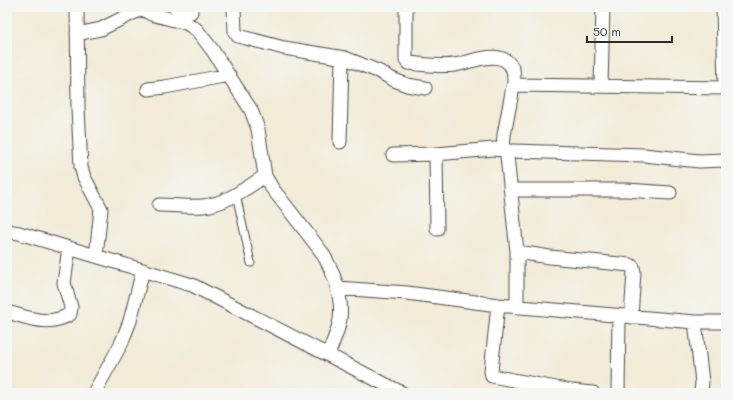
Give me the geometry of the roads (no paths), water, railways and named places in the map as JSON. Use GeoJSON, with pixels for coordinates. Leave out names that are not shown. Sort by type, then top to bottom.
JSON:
{"type":"FeatureCollection","features":[{"type":"Feature","properties":{"kind":"street"},"geometry":{"type":"LineString","coordinates":[[77,7],[78,108],[81,167],[84,177],[98,203],[101,213],[96,256]]}},
{"type":"Feature","properties":{"kind":"street"},"geometry":{"type":"LineString","coordinates":[[175,7],[191,12]]}},
{"type":"Feature","properties":{"kind":"street"},"geometry":{"type":"LineString","coordinates":[[234,7],[235,32],[238,36],[284,48],[342,58],[380,72],[392,79],[425,88]]}},
{"type":"Feature","properties":{"kind":"street"},"geometry":{"type":"LineString","coordinates":[[406,7],[406,60],[408,63],[453,66],[476,59],[489,57],[504,60],[510,64],[513,71],[514,85],[507,120],[506,151],[512,190],[517,252],[517,306]]}},
{"type":"Feature","properties":{"kind":"street"},"geometry":{"type":"LineString","coordinates":[[601,86],[603,7]]}},
{"type":"Feature","properties":{"kind":"street"},"geometry":{"type":"LineString","coordinates":[[514,85],[725,88],[723,7]]}},
{"type":"Feature","properties":{"kind":"street"},"geometry":{"type":"LineString","coordinates":[[77,34],[101,29],[144,8],[151,14],[186,23],[197,30],[213,51],[251,110],[258,129],[265,176],[272,188],[328,262],[337,288],[340,304],[340,319],[337,333],[328,354]]}},
{"type":"Feature","properties":{"kind":"street"},"geometry":{"type":"LineString","coordinates":[[340,142],[342,58]]}},
{"type":"Feature","properties":{"kind":"street"},"geometry":{"type":"LineString","coordinates":[[148,89],[229,75]]}},
{"type":"Feature","properties":{"kind":"street"},"geometry":{"type":"LineString","coordinates":[[393,155],[513,151],[644,155],[699,161],[726,160]]}},
{"type":"Feature","properties":{"kind":"street"},"geometry":{"type":"LineString","coordinates":[[436,154],[437,229]]}},
{"type":"Feature","properties":{"kind":"street"},"geometry":{"type":"LineString","coordinates":[[159,205],[204,206],[236,194],[265,176]]}},
{"type":"Feature","properties":{"kind":"street"},"geometry":{"type":"LineString","coordinates":[[512,190],[627,190],[670,193]]}},
{"type":"Feature","properties":{"kind":"street"},"geometry":{"type":"LineString","coordinates":[[7,231],[19,233],[192,285],[402,393]]}},
{"type":"Feature","properties":{"kind":"street"},"geometry":{"type":"LineString","coordinates":[[7,312],[39,320],[50,321],[59,320],[70,314],[71,307],[64,283],[69,248]]}},
{"type":"Feature","properties":{"kind":"street"},"geometry":{"type":"LineString","coordinates":[[517,252],[576,260],[625,264],[633,267],[634,272],[625,316],[618,393]]}},
{"type":"Feature","properties":{"kind":"street"},"geometry":{"type":"LineString","coordinates":[[94,393],[121,344],[130,321],[144,270]]}},
{"type":"Feature","properties":{"kind":"street"},"geometry":{"type":"LineString","coordinates":[[337,288],[407,293],[498,305],[695,322],[726,322]]}},
{"type":"Feature","properties":{"kind":"street"},"geometry":{"type":"LineString","coordinates":[[498,305],[491,371],[492,376],[565,390],[593,393]]}},
{"type":"Feature","properties":{"kind":"street"},"geometry":{"type":"LineString","coordinates":[[695,322],[702,382],[701,393]]}},
{"type":"Feature","properties":{"kind":"lane"},"geometry":{"type":"LineString","coordinates":[[236,194],[251,263]]}}]}
